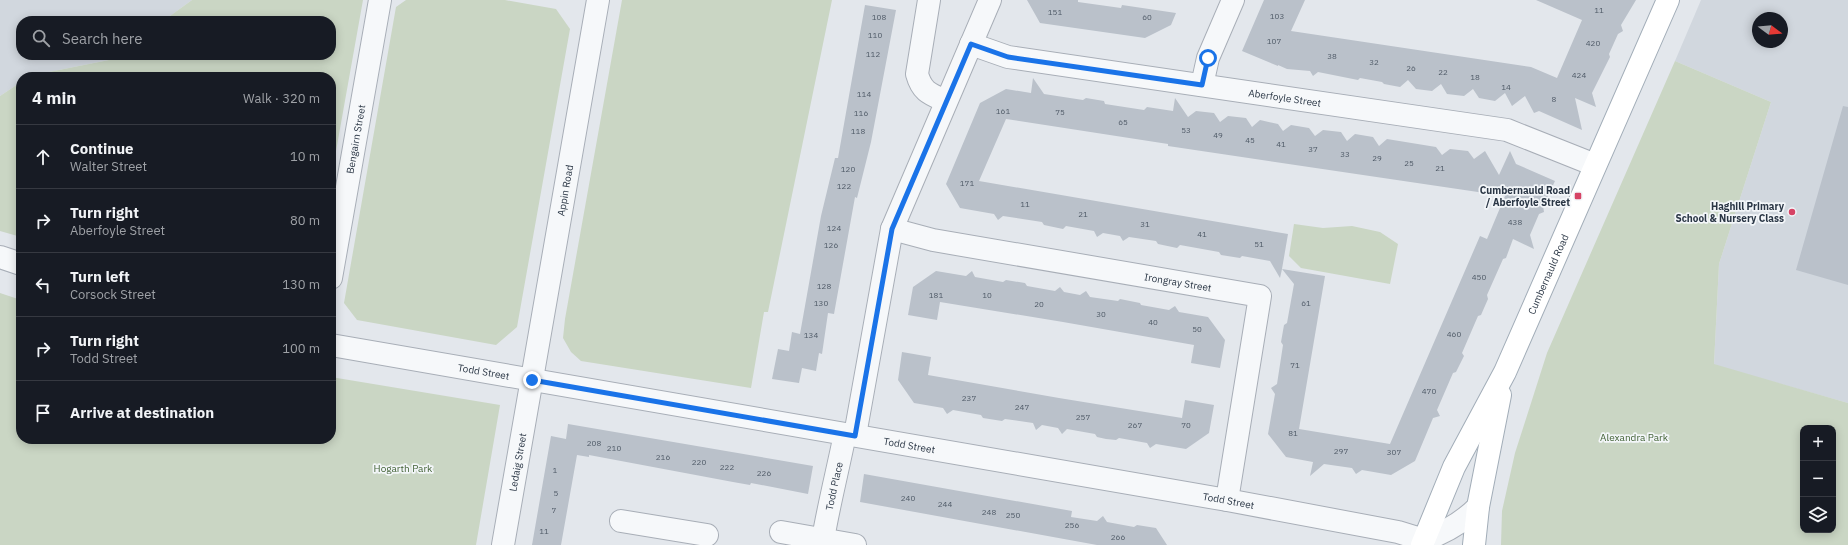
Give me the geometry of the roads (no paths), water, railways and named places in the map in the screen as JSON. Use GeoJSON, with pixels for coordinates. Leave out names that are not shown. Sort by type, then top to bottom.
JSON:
{"type":"FeatureCollection","features":[{"type":"Feature","properties":{"kind":"main road","name":"Cumbernauld Road"},"geometry":{"type":"LineString","coordinates":[[1425,543],[1454,467],[1505,372],[1594,165],[1668,0]]}},
{"type":"Feature","properties":{"kind":"main road"},"geometry":{"type":"LineString","coordinates":[[1474,545],[1478,507],[1505,372]]}},
{"type":"Feature","properties":{"kind":"street","name":"Bengairn Street"},"geometry":{"type":"LineString","coordinates":[[336,250],[380,0]]}},
{"type":"Feature","properties":{"kind":"street","name":"Appin Road"},"geometry":{"type":"LineString","coordinates":[[532,380],[598,0]]}},
{"type":"Feature","properties":{"kind":"street"},"geometry":{"type":"LineString","coordinates":[[929,0],[917,74],[920,85],[928,93],[946,101]]}},
{"type":"Feature","properties":{"kind":"street","name":"Todd Place"},"geometry":{"type":"LineString","coordinates":[[823,539],[830,498],[850,435],[892,229],[990,0]]}},
{"type":"Feature","properties":{"kind":"street"},"geometry":{"type":"LineString","coordinates":[[1202,85],[1208,58],[1233,0]]}},
{"type":"Feature","properties":{"kind":"street","name":"Aberfoyle Street"},"geometry":{"type":"LineString","coordinates":[[971,44],[1008,57],[1507,130],[1594,165]]}},
{"type":"Feature","properties":{"kind":"street","name":"Irongray Street"},"geometry":{"type":"LineString","coordinates":[[892,229],[932,240],[1260,296],[1227,500]]}},
{"type":"Feature","properties":{"kind":"street"},"geometry":{"type":"LineString","coordinates":[[0,256],[16,262]]}},
{"type":"Feature","properties":{"kind":"street","name":"Todd Street"},"geometry":{"type":"LineString","coordinates":[[336,346],[1227,500],[1398,532],[1425,543]]}},
{"type":"Feature","properties":{"kind":"street","name":"Ledaig Street"},"geometry":{"type":"LineString","coordinates":[[503,545],[532,380]]}},
{"type":"Feature","properties":{"kind":"street"},"geometry":{"type":"LineString","coordinates":[[1425,543],[1459,522],[1478,507]]}},
{"type":"Feature","properties":{"kind":"street"},"geometry":{"type":"LineString","coordinates":[[621,521],[663,536],[707,535]]}},
{"type":"Feature","properties":{"kind":"street"},"geometry":{"type":"LineString","coordinates":[[781,532],[855,545]]}},
{"type":"Feature","properties":{"kind":"place","name":"Cumbernauld Road / Aberfoyle Street"},"geometry":{"type":"Point","coordinates":[1578,196]}},
{"type":"Feature","properties":{"kind":"place","name":"Haghill Primary School & Nursery Class"},"geometry":{"type":"Point","coordinates":[1792,212]}},
{"type":"Feature","properties":{"kind":"park label","name":"Alexandra Park"},"geometry":{"type":"Point","coordinates":[1634,437]}},
{"type":"Feature","properties":{"kind":"park label","name":"Hogarth Park"},"geometry":{"type":"Point","coordinates":[403,468]}}]}
